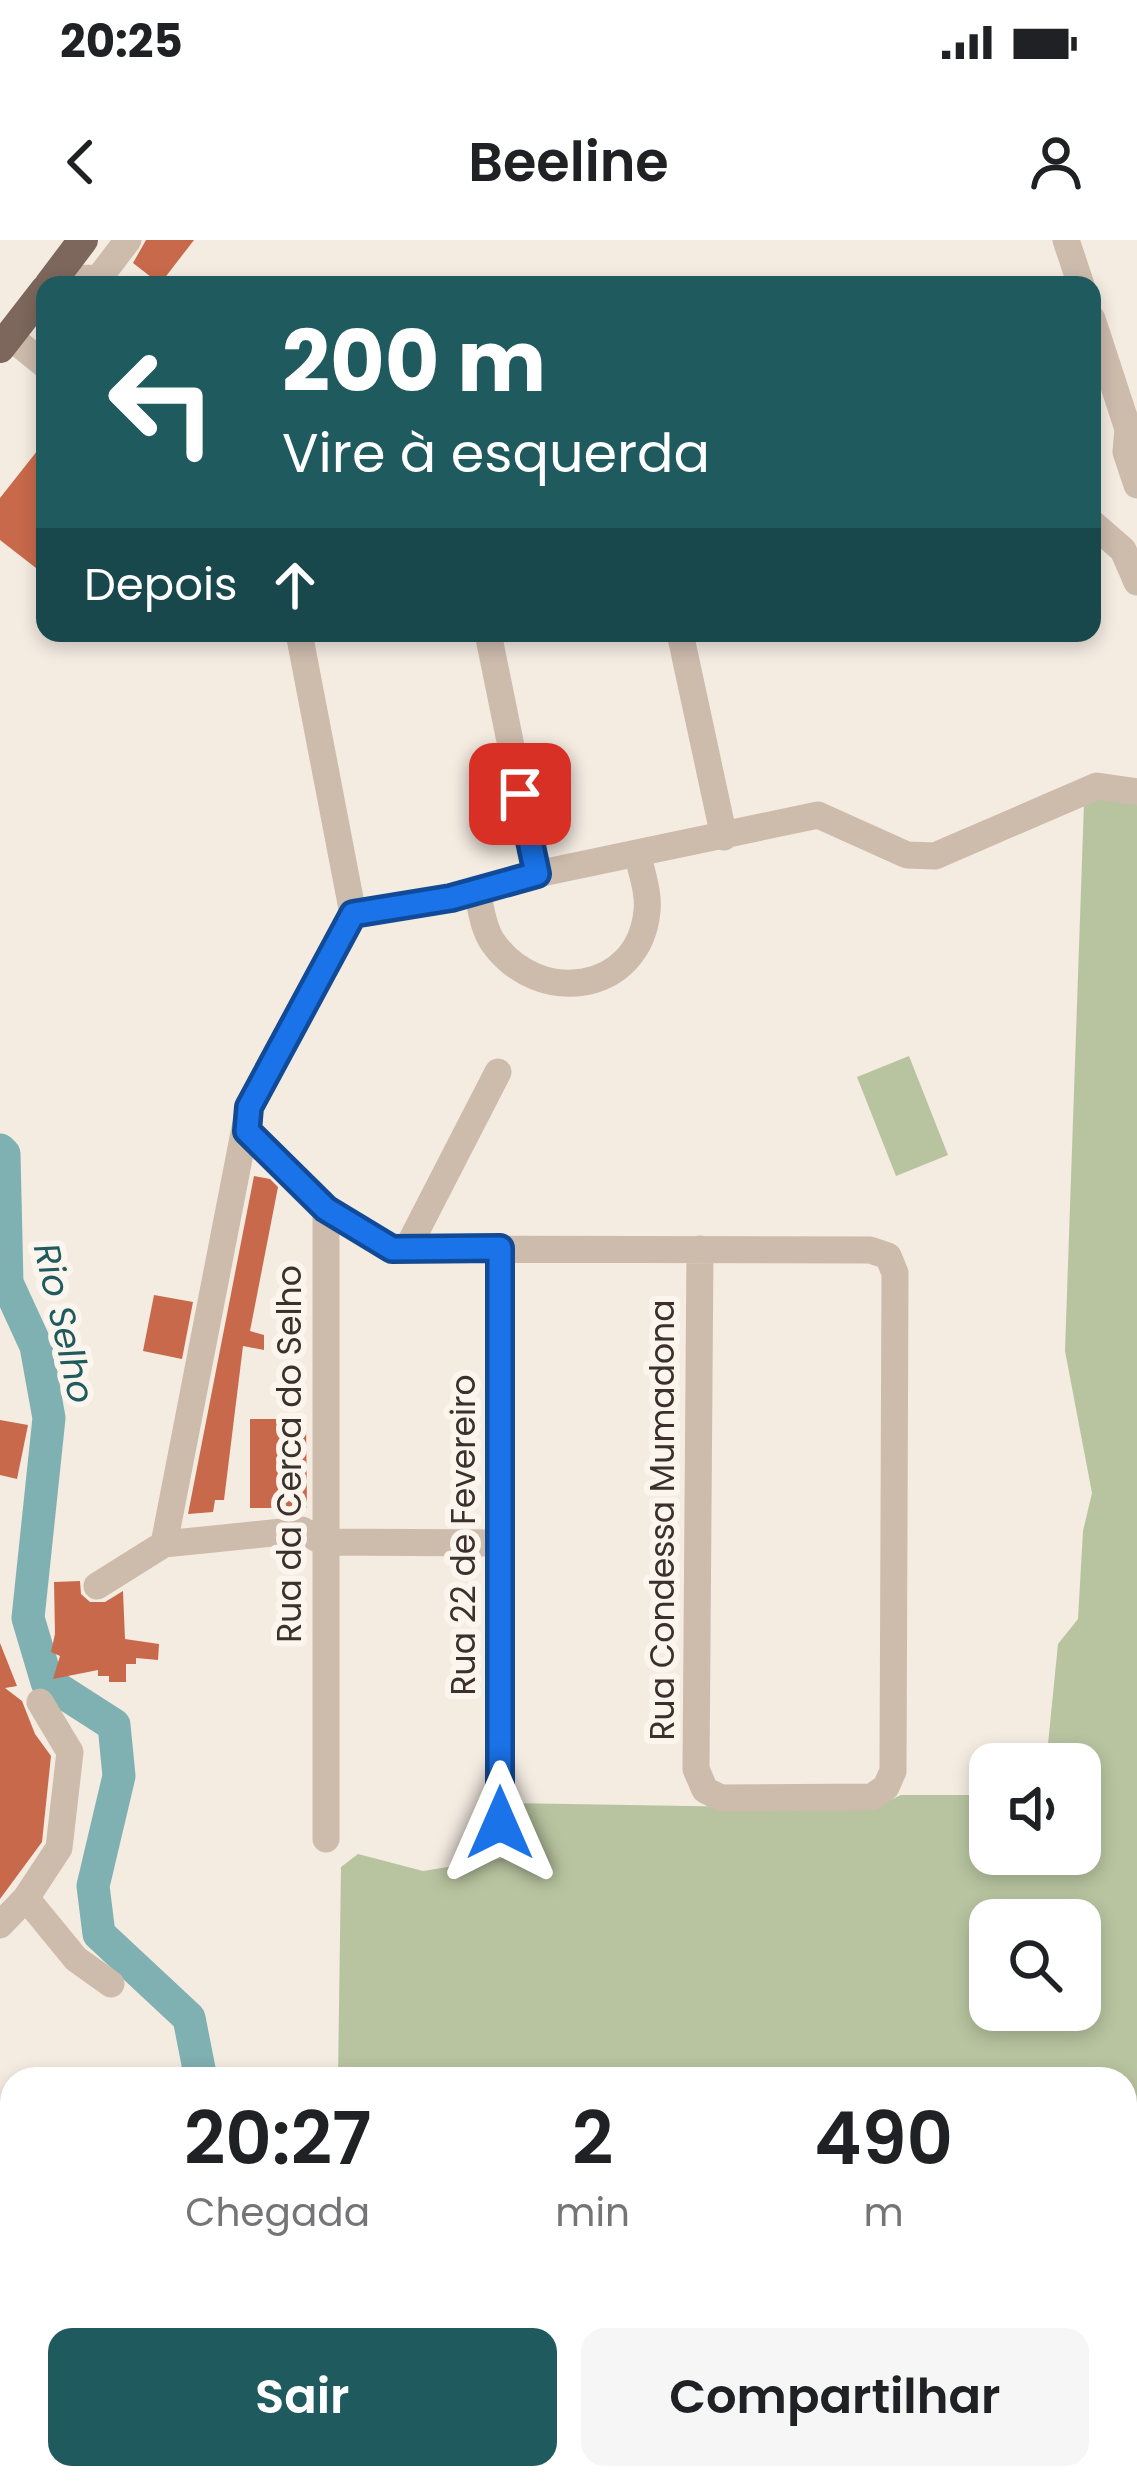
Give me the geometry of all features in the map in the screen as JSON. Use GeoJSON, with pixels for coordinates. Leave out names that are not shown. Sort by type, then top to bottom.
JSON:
{"type":"FeatureCollection","features":[{"type":"Feature","properties":{"kind":"main road"},"geometry":{"type":"LineString","coordinates":[[55,276],[83,240]]}},
{"type":"Feature","properties":{"kind":"main road"},"geometry":{"type":"LineString","coordinates":[[5,342],[36,301]]}},
{"type":"Feature","properties":{"kind":"street"},"geometry":{"type":"LineString","coordinates":[[101,276],[128,240]]}},
{"type":"Feature","properties":{"kind":"street"},"geometry":{"type":"LineString","coordinates":[[1066,240],[1078,276]]}},
{"type":"Feature","properties":{"kind":"street"},"geometry":{"type":"LineString","coordinates":[[5,342],[36,360]]}},
{"type":"Feature","properties":{"kind":"street"},"geometry":{"type":"LineString","coordinates":[[1101,347],[1128,429],[1126,452],[1136,485]]}},
{"type":"Feature","properties":{"kind":"street"},"geometry":{"type":"LineString","coordinates":[[1101,531],[1123,550],[1137,582]]}},
{"type":"Feature","properties":{"kind":"street"},"geometry":{"type":"LineString","coordinates":[[164,1544],[249,1107],[353,914],[301,642]]}},
{"type":"Feature","properties":{"kind":"street"},"geometry":{"type":"LineString","coordinates":[[490,642],[537,874]]}},
{"type":"Feature","properties":{"kind":"street"},"geometry":{"type":"LineString","coordinates":[[682,642],[724,837]]}},
{"type":"Feature","properties":{"kind":"street"},"geometry":{"type":"LineString","coordinates":[[353,914],[818,815],[908,855],[935,856],[1096,786],[1137,792]]}},
{"type":"Feature","properties":{"kind":"street"},"geometry":{"type":"LineString","coordinates":[[477,891],[487,932],[516,966],[544,982],[579,984],[624,960],[643,932],[647,896],[638,856]]}},
{"type":"Feature","properties":{"kind":"street"},"geometry":{"type":"LineString","coordinates":[[407,1249],[498,1072]]}},
{"type":"Feature","properties":{"kind":"street"},"geometry":{"type":"LineString","coordinates":[[247,1131],[326,1209],[392,1249],[700,1249]]}},
{"type":"Feature","properties":{"kind":"street","name":"Rua da Cerca do Selho"},"geometry":{"type":"LineString","coordinates":[[326,1209],[326,1839]]}},
{"type":"Feature","properties":{"kind":"street","name":"Rua 22 de Fevereiro"},"geometry":{"type":"LineString","coordinates":[[500,1248],[500,1823]]}},
{"type":"Feature","properties":{"kind":"street","name":"Rua Condessa Mumadona"},"geometry":{"type":"LineString","coordinates":[[700,1249],[870,1250],[888,1256],[895,1273],[893,1771],[886,1787],[872,1797],[721,1798],[705,1790],[696,1769],[700,1249]]}},
{"type":"Feature","properties":{"kind":"street"},"geometry":{"type":"LineString","coordinates":[[97,1586],[164,1544],[302,1530],[323,1542],[499,1543]]}},
{"type":"Feature","properties":{"kind":"street"},"geometry":{"type":"LineString","coordinates":[[0,1925],[26,1898],[59,1848],[70,1752],[40,1702]]}},
{"type":"Feature","properties":{"kind":"street"},"geometry":{"type":"LineString","coordinates":[[26,1898],[76,1959],[111,1984]]}},
{"type":"Feature","properties":{"kind":"green space"},"geometry":{"type":"Polygon","coordinates":[[[1116,794],[1137,804],[1137,2067],[338,2067],[341,1867],[358,1854],[423,1871],[516,1856],[507,1829],[508,1803],[871,1809],[901,1795],[969,1795],[969,1875],[1101,1875],[1101,1743],[1048,1743],[1058,1644],[1078,1619],[1083,1531],[1092,1493],[1065,1351],[1084,803],[1116,794]]]}},
{"type":"Feature","properties":{"kind":"green space"},"geometry":{"type":"Polygon","coordinates":[[[909,1056],[948,1155],[896,1176],[857,1077],[909,1056]]]}},
{"type":"Feature","properties":{"kind":"building"},"geometry":{"type":"Polygon","coordinates":[[[146,240],[194,240],[166,276],[150,276],[133,263],[146,240]]]}},
{"type":"Feature","properties":{"kind":"building"},"geometry":{"type":"Polygon","coordinates":[[[36,452],[36,568],[0,540],[0,498],[36,452]]]}},
{"type":"Feature","properties":{"kind":"building"},"geometry":{"type":"Polygon","coordinates":[[[254,1176],[270,1179],[278,1187],[250,1331],[264,1335],[264,1350],[243,1346],[224,1500],[215,1500],[213,1512],[188,1514],[254,1176]]]}},
{"type":"Feature","properties":{"kind":"building"},"geometry":{"type":"Polygon","coordinates":[[[154,1295],[193,1302],[182,1359],[143,1351],[154,1295]]]}},
{"type":"Feature","properties":{"kind":"building"},"geometry":{"type":"Polygon","coordinates":[[[250,1419],[306,1419],[307,1508],[250,1508],[250,1419]]]}},
{"type":"Feature","properties":{"kind":"building"},"geometry":{"type":"Polygon","coordinates":[[[0,1420],[28,1425],[17,1479],[0,1475],[0,1420]]]}},
{"type":"Feature","properties":{"kind":"building"},"geometry":{"type":"Polygon","coordinates":[[[80,1581],[81,1594],[90,1602],[105,1602],[123,1591],[125,1639],[159,1644],[158,1660],[136,1658],[136,1664],[126,1664],[126,1682],[109,1682],[109,1676],[98,1676],[98,1670],[53,1679],[60,1656],[51,1652],[54,1582],[80,1581]]]}},
{"type":"Feature","properties":{"kind":"building"},"geometry":{"type":"Polygon","coordinates":[[[0,1643],[17,1686],[5,1688],[22,1701],[35,1734],[51,1756],[42,1842],[0,1899],[0,1643]]]}},
{"type":"Feature","properties":{"kind":"waterway","name":"Rio Selho"},"geometry":{"type":"LineString","coordinates":[[0,1150],[4,1154],[7,1283],[36,1346],[49,1418],[28,1618],[47,1682],[114,1725],[119,1776],[93,1886],[99,1934],[189,2018],[199,2067]]}},
{"type":"Feature","properties":{"kind":"route"},"geometry":{"type":"LineString","coordinates":[[500,1823],[500,1248],[392,1249],[326,1209],[247,1131],[249,1107],[353,914],[451,898],[537,874],[520,794]]}}]}
